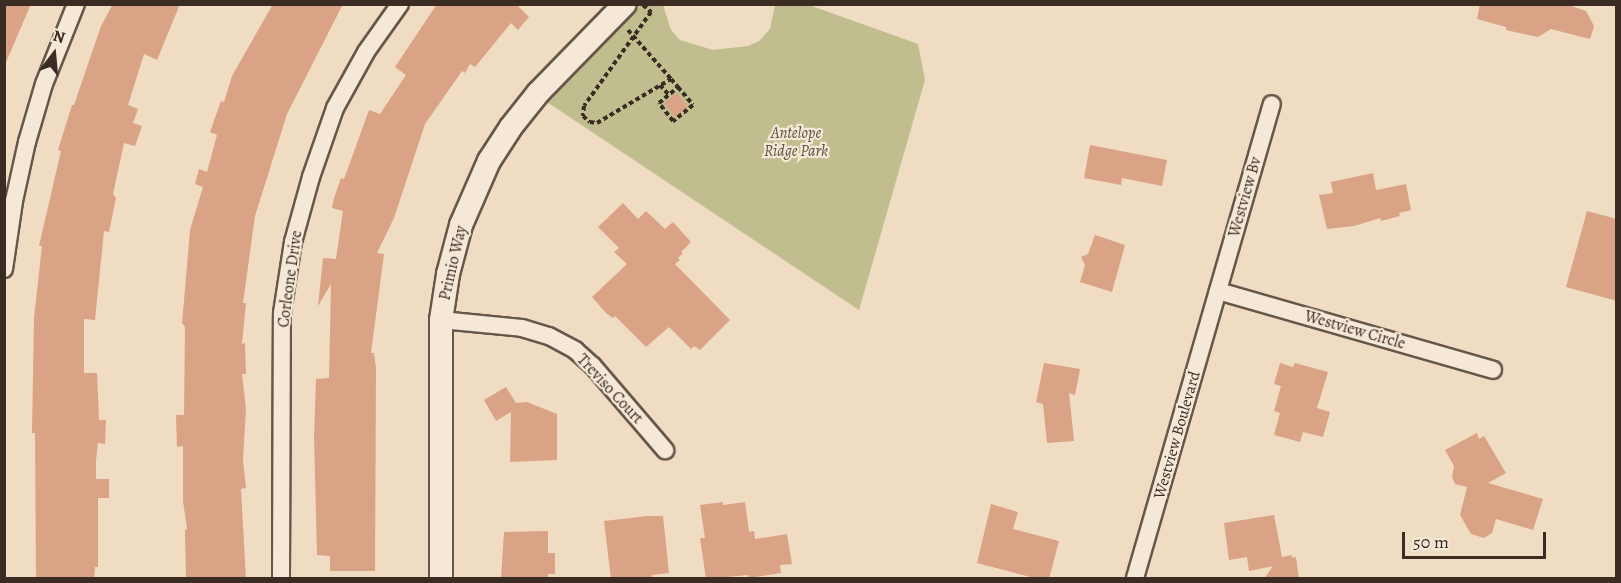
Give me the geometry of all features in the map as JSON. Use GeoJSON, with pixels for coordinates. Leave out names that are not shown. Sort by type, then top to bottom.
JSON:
{"type":"FeatureCollection","features":[{"type":"Feature","properties":{"kind":"street"},"geometry":{"type":"LineString","coordinates":[[4,269],[14,201],[27,141],[44,84],[76,4]]}},
{"type":"Feature","properties":{"kind":"street","name":"Corleone Drive"},"geometry":{"type":"LineString","coordinates":[[282,579],[282,313],[292,242],[310,177],[336,108],[366,52],[400,4]]}},
{"type":"Feature","properties":{"kind":"street","name":"Primio Way"},"geometry":{"type":"LineString","coordinates":[[441,579],[441,320],[448,274],[461,225],[489,161],[511,127],[538,93],[619,10]]}},
{"type":"Feature","properties":{"kind":"street","name":"Westview Bv"},"geometry":{"type":"LineString","coordinates":[[1218,291],[1272,104]]}},
{"type":"Feature","properties":{"kind":"street","name":"Westview Circle"},"geometry":{"type":"LineString","coordinates":[[1218,291],[1493,370]]}},
{"type":"Feature","properties":{"kind":"street","name":"Westview Boulevard"},"geometry":{"type":"LineString","coordinates":[[1136,579],[1218,291]]}},
{"type":"Feature","properties":{"kind":"street","name":"Treviso Court"},"geometry":{"type":"LineString","coordinates":[[441,320],[522,328],[549,336],[568,346],[593,366],[665,450]]}},
{"type":"Feature","properties":{"kind":"path"},"geometry":{"type":"LineString","coordinates":[[643,4],[651,12],[584,106],[583,116],[590,122],[597,123],[671,79]]}},
{"type":"Feature","properties":{"kind":"path"},"geometry":{"type":"LineString","coordinates":[[619,10],[634,35],[678,87],[693,105],[673,121],[658,103],[678,87]]}},
{"type":"Feature","properties":{"kind":"path"},"geometry":{"type":"LineString","coordinates":[[660,85],[669,94]]}},
{"type":"Feature","properties":{"kind":"green space","name":"Antelope Ridge Park"},"geometry":{"type":"Polygon","coordinates":[[[641,5],[663,5],[671,30],[680,40],[713,50],[748,46],[759,41],[770,29],[775,5],[809,5],[918,44],[925,80],[859,310],[547,102],[641,5]]]}},
{"type":"Feature","properties":{"kind":"building"},"geometry":{"type":"Polygon","coordinates":[[[4,4],[31,4],[4,67],[4,4]]]}},
{"type":"Feature","properties":{"kind":"building"},"geometry":{"type":"Polygon","coordinates":[[[113,4],[180,4],[157,60],[144,54],[128,105],[138,109],[133,123],[142,126],[135,146],[124,143],[113,194],[116,198],[109,232],[104,231],[95,320],[84,319],[84,373],[97,373],[99,420],[106,420],[105,444],[98,443],[96,460],[96,479],[109,479],[109,498],[98,498],[98,567],[95,567],[94,579],[36,579],[35,433],[32,433],[34,318],[42,246],[39,246],[61,151],[58,150],[101,26],[113,4]]]}},
{"type":"Feature","properties":{"kind":"building"},"geometry":{"type":"Polygon","coordinates":[[[273,4],[343,4],[287,114],[255,216],[243,303],[246,303],[242,344],[245,343],[246,374],[242,374],[246,409],[243,460],[246,488],[241,489],[246,579],[186,579],[185,530],[187,529],[183,501],[183,446],[177,447],[176,415],[184,415],[185,327],[182,323],[190,230],[203,187],[195,184],[199,169],[207,172],[217,135],[210,132],[221,101],[224,102],[232,76],[273,4]]]}},
{"type":"Feature","properties":{"kind":"building"},"geometry":{"type":"Polygon","coordinates":[[[437,4],[516,4],[529,17],[518,30],[511,23],[475,67],[470,64],[465,73],[462,71],[425,124],[394,218],[377,253],[384,254],[371,353],[374,353],[376,368],[375,571],[330,571],[330,556],[317,555],[314,436],[316,379],[329,378],[331,284],[318,306],[323,258],[336,259],[343,211],[332,208],[341,178],[344,179],[369,110],[380,114],[406,75],[395,67],[437,4]]]}},
{"type":"Feature","properties":{"kind":"building"},"geometry":{"type":"Polygon","coordinates":[[[1480,4],[1565,4],[1586,11],[1594,26],[1590,39],[1551,29],[1538,37],[1506,30],[1506,27],[1477,19],[1480,4]]]}},
{"type":"Feature","properties":{"kind":"building"},"geometry":{"type":"Polygon","coordinates":[[[677,93],[688,107],[675,117],[664,103],[677,93]]]}},
{"type":"Feature","properties":{"kind":"building"},"geometry":{"type":"Polygon","coordinates":[[[1090,145],[1167,160],[1162,186],[1122,178],[1121,185],[1084,178],[1090,145]]]}},
{"type":"Feature","properties":{"kind":"building"},"geometry":{"type":"Polygon","coordinates":[[[1373,173],[1376,190],[1406,184],[1411,210],[1399,213],[1400,216],[1381,221],[1380,218],[1354,226],[1327,229],[1319,195],[1333,193],[1331,182],[1373,173]]]}},
{"type":"Feature","properties":{"kind":"building"},"geometry":{"type":"Polygon","coordinates":[[[623,203],[638,219],[646,211],[665,229],[673,222],[691,242],[681,252],[683,253],[678,258],[680,260],[675,264],[730,320],[700,350],[694,346],[691,349],[669,327],[646,347],[615,316],[613,318],[606,313],[592,297],[627,264],[614,252],[619,248],[598,227],[623,203]]]}},
{"type":"Feature","properties":{"kind":"building"},"geometry":{"type":"Polygon","coordinates":[[[1587,211],[1617,219],[1617,301],[1566,287],[1587,211]]]}},
{"type":"Feature","properties":{"kind":"building"},"geometry":{"type":"Polygon","coordinates":[[[1095,235],[1125,245],[1112,292],[1080,282],[1085,265],[1081,257],[1088,254],[1095,235]]]}},
{"type":"Feature","properties":{"kind":"building"},"geometry":{"type":"Polygon","coordinates":[[[1044,363],[1080,369],[1075,395],[1069,393],[1074,441],[1047,443],[1043,404],[1036,402],[1044,363]]]}},
{"type":"Feature","properties":{"kind":"building"},"geometry":{"type":"Polygon","coordinates":[[[1280,363],[1293,367],[1295,363],[1328,372],[1317,408],[1330,412],[1323,437],[1303,432],[1300,442],[1274,435],[1280,413],[1274,411],[1281,386],[1274,384],[1280,363]]]}},
{"type":"Feature","properties":{"kind":"building"},"geometry":{"type":"Polygon","coordinates":[[[506,387],[516,403],[527,402],[557,414],[557,460],[510,462],[511,412],[496,421],[484,400],[506,387]]]}},
{"type":"Feature","properties":{"kind":"building"},"geometry":{"type":"Polygon","coordinates":[[[1477,433],[1479,439],[1484,436],[1506,473],[1488,483],[1543,499],[1533,530],[1496,519],[1492,533],[1484,538],[1471,534],[1460,515],[1467,487],[1455,484],[1452,477],[1454,466],[1445,450],[1477,433]]]}},
{"type":"Feature","properties":{"kind":"building"},"geometry":{"type":"Polygon","coordinates":[[[723,502],[723,505],[745,502],[749,532],[754,531],[755,539],[787,534],[792,564],[780,565],[781,573],[749,578],[748,575],[706,579],[700,538],[705,538],[700,505],[723,502]]]}},
{"type":"Feature","properties":{"kind":"building"},"geometry":{"type":"Polygon","coordinates":[[[991,504],[1018,512],[1013,529],[1059,541],[1049,579],[1038,579],[977,563],[991,504]]]}},
{"type":"Feature","properties":{"kind":"building"},"geometry":{"type":"Polygon","coordinates":[[[1274,515],[1282,557],[1292,555],[1292,558],[1296,557],[1299,579],[1264,579],[1273,566],[1249,571],[1247,557],[1229,560],[1224,523],[1274,515]]]}},
{"type":"Feature","properties":{"kind":"building"},"geometry":{"type":"Polygon","coordinates":[[[663,516],[669,573],[652,575],[653,579],[611,579],[604,521],[663,516]]]}},
{"type":"Feature","properties":{"kind":"building"},"geometry":{"type":"Polygon","coordinates":[[[548,531],[548,553],[555,553],[555,574],[548,574],[548,579],[501,579],[504,532],[548,531]]]}}]}
